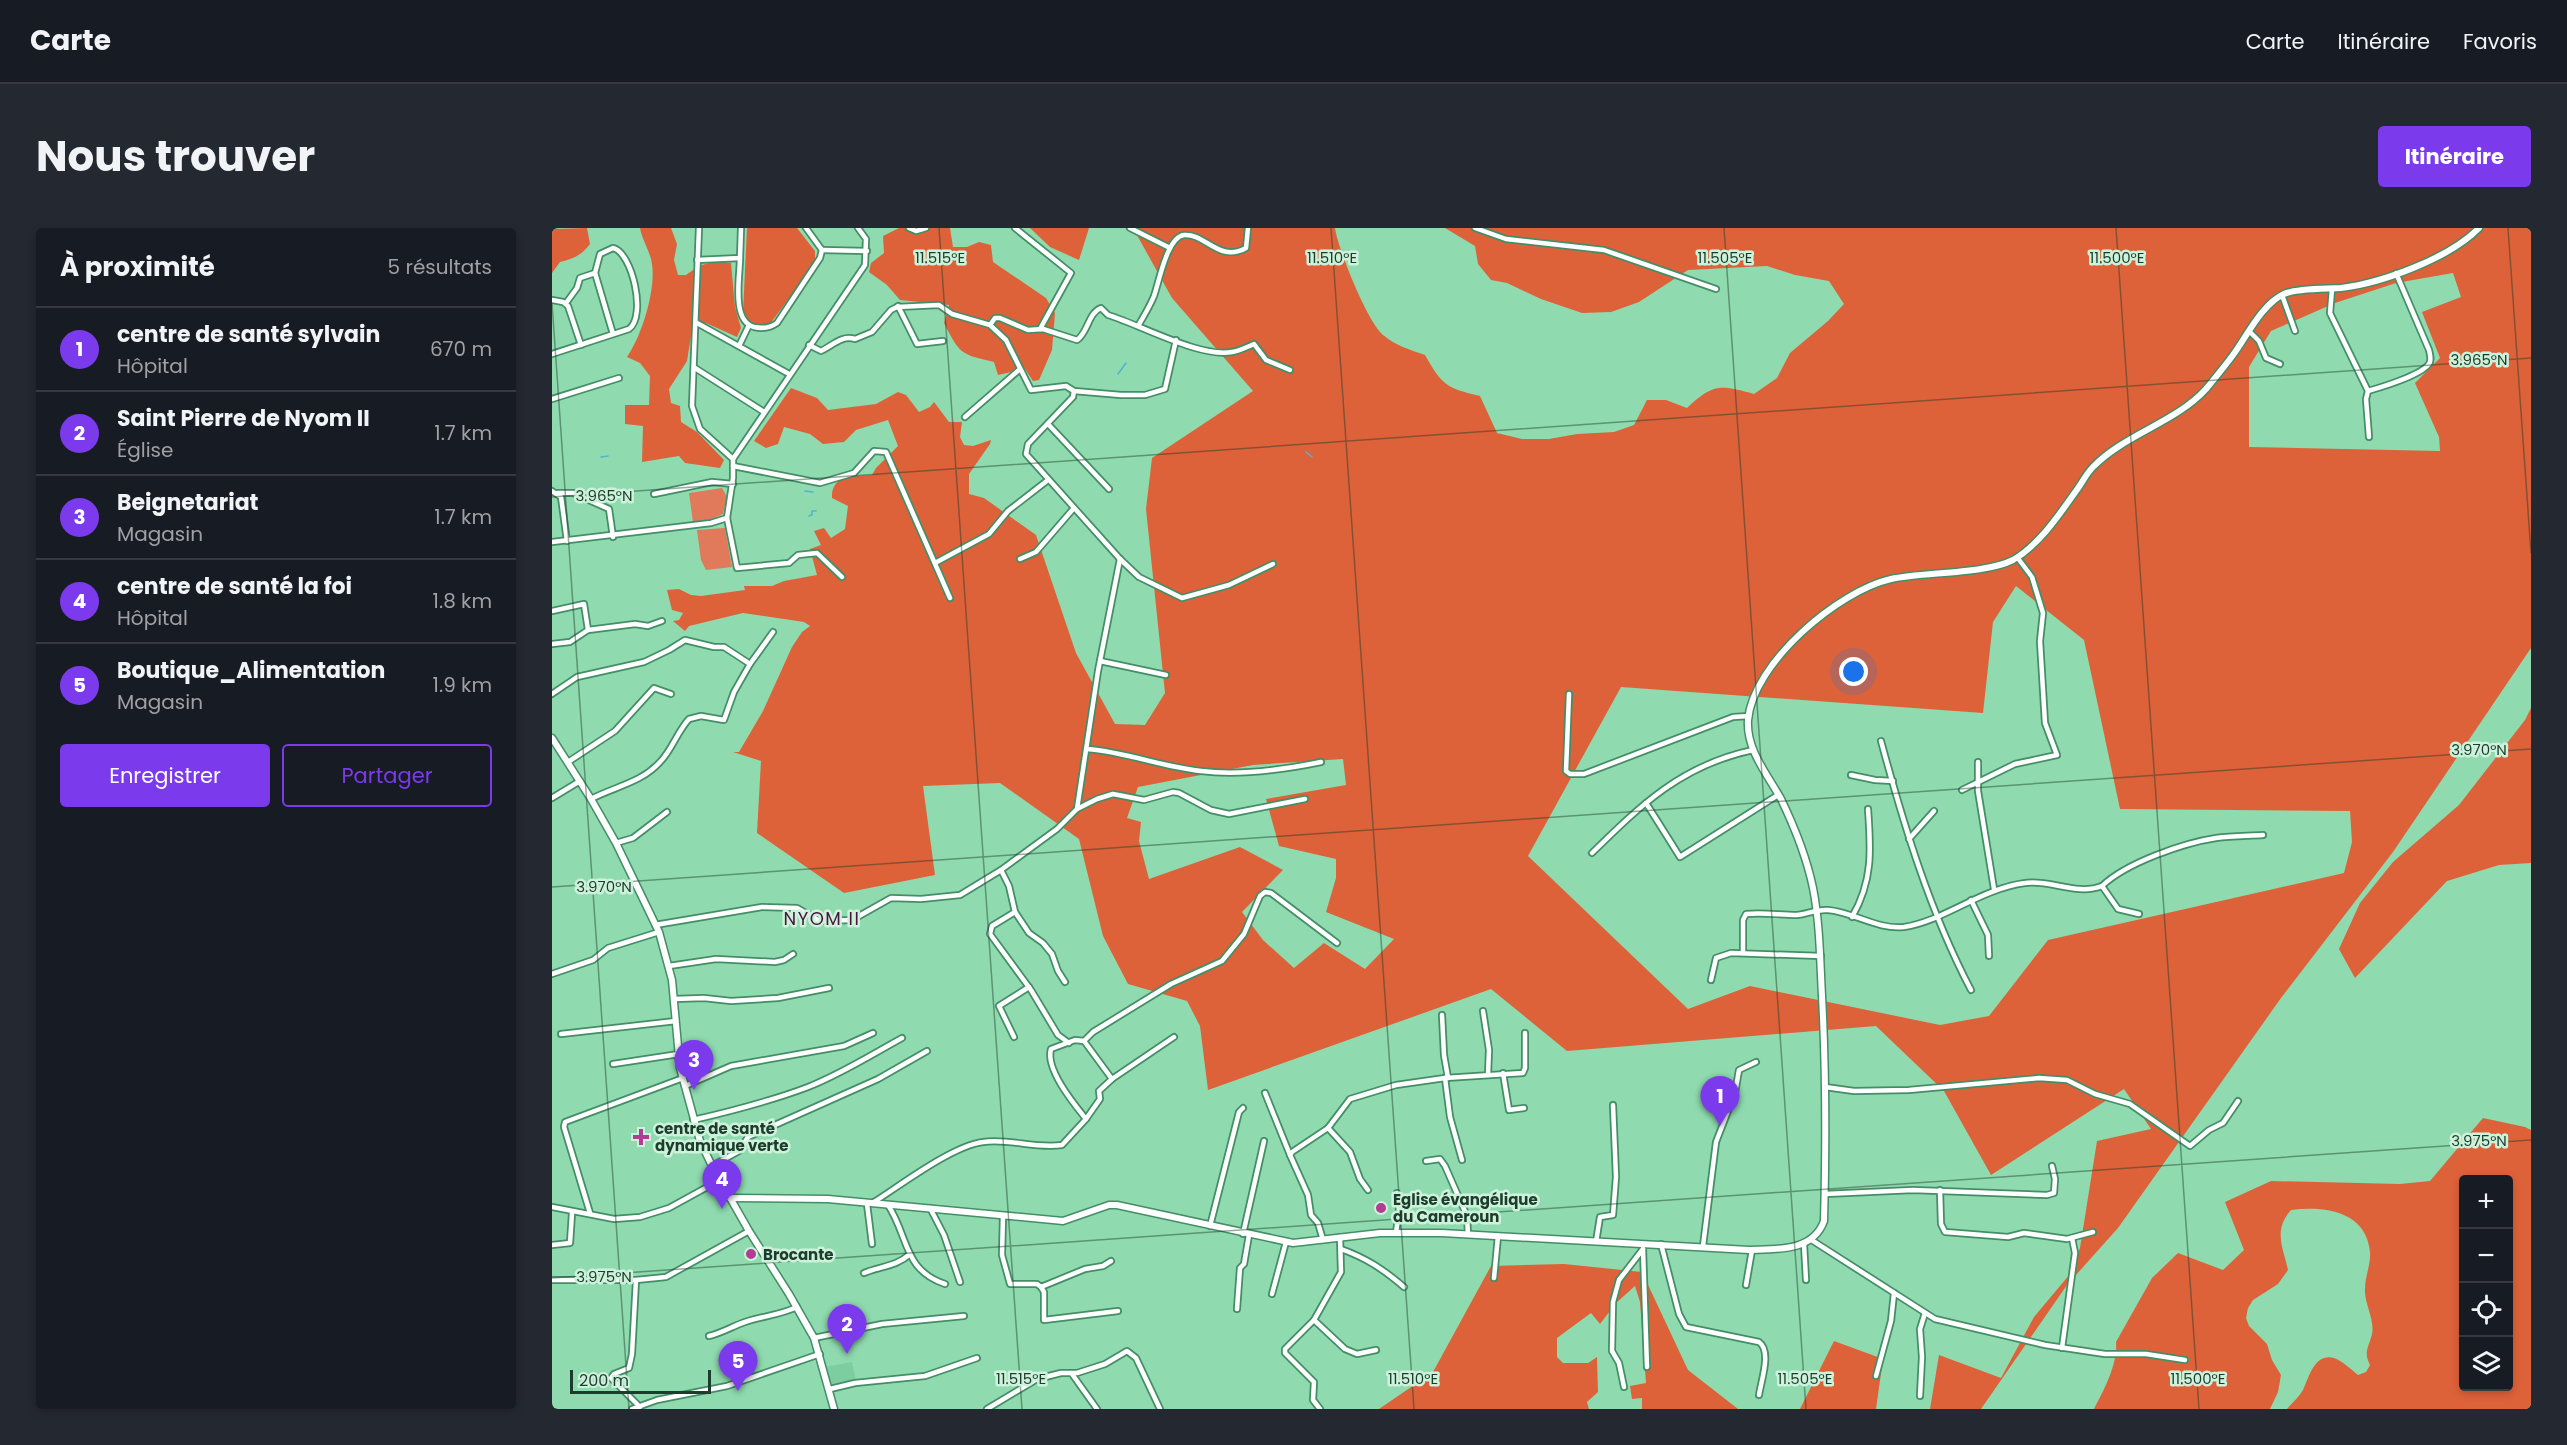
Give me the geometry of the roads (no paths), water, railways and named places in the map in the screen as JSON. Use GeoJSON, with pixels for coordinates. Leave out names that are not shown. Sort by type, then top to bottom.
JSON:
{"type":"FeatureCollection","features":[{"type":"Feature","properties":{"kind":"street"},"geometry":{"type":"LineString","coordinates":[[699,228],[692,406],[700,429],[733,459]]}},
{"type":"Feature","properties":{"kind":"street"},"geometry":{"type":"LineString","coordinates":[[741,228],[738,305],[744,321],[749,325],[764,328],[777,323],[816,267],[822,250]]}},
{"type":"Feature","properties":{"kind":"street"},"geometry":{"type":"LineString","coordinates":[[806,228],[822,250]]}},
{"type":"Feature","properties":{"kind":"street"},"geometry":{"type":"LineString","coordinates":[[842,577],[817,552],[798,555],[789,563],[737,568],[727,518],[733,483],[733,459],[865,265],[866,239],[858,228]]}},
{"type":"Feature","properties":{"kind":"street"},"geometry":{"type":"LineString","coordinates":[[909,228],[916,231],[926,228]]}},
{"type":"Feature","properties":{"kind":"street"},"geometry":{"type":"LineString","coordinates":[[1015,228],[1071,273],[1040,329]]}},
{"type":"Feature","properties":{"kind":"street"},"geometry":{"type":"LineString","coordinates":[[1130,228],[1170,248]]}},
{"type":"Feature","properties":{"kind":"street"},"geometry":{"type":"LineString","coordinates":[[1138,326],[1153,298],[1173,242],[1182,235],[1191,236],[1225,252],[1238,252],[1246,248],[1248,228]]}},
{"type":"Feature","properties":{"kind":"street"},"geometry":{"type":"LineString","coordinates":[[1475,228],[1506,238],[1604,250],[1716,289]]}},
{"type":"Feature","properties":{"kind":"street"},"geometry":{"type":"LineString","coordinates":[[730,1198],[795,1198],[1062,1221],[1109,1205],[1117,1205],[1246,1235],[1293,1243],[1396,1233],[1498,1236],[1642,1246],[1661,1244],[1752,1250],[1779,1249],[1807,1242],[1821,1229],[1824,1221],[1825,1087],[1821,956],[1814,891],[1807,868],[1778,795],[1753,750],[1748,731],[1754,696],[1773,663],[1819,618],[1850,597],[1889,579],[1999,565],[2017,557],[2050,526],[2090,470],[2106,455],[2165,420],[2204,391],[2258,318],[2282,295],[2359,285],[2396,273],[2436,258],[2464,242],[2479,228]]}},
{"type":"Feature","properties":{"kind":"street"},"geometry":{"type":"LineString","coordinates":[[552,354],[629,329],[635,324],[638,306],[635,287],[623,254],[613,248],[600,254],[595,273],[613,334]]}},
{"type":"Feature","properties":{"kind":"street"},"geometry":{"type":"LineString","coordinates":[[822,250],[867,251]]}},
{"type":"Feature","properties":{"kind":"street"},"geometry":{"type":"LineString","coordinates":[[697,260],[740,258]]}},
{"type":"Feature","properties":{"kind":"street"},"geometry":{"type":"LineString","coordinates":[[566,303],[576,290],[580,278],[595,273]]}},
{"type":"Feature","properties":{"kind":"street"},"geometry":{"type":"LineString","coordinates":[[2368,392],[2398,382],[2428,366],[2431,360],[2430,350],[2396,273]]}},
{"type":"Feature","properties":{"kind":"street"},"geometry":{"type":"LineString","coordinates":[[2332,289],[2330,313],[2368,392],[2366,399],[2369,437]]}},
{"type":"Feature","properties":{"kind":"street"},"geometry":{"type":"LineString","coordinates":[[2282,295],[2295,331]]}},
{"type":"Feature","properties":{"kind":"street"},"geometry":{"type":"LineString","coordinates":[[552,300],[566,303]]}},
{"type":"Feature","properties":{"kind":"street"},"geometry":{"type":"LineString","coordinates":[[566,303],[575,321],[581,345]]}},
{"type":"Feature","properties":{"kind":"street"},"geometry":{"type":"LineString","coordinates":[[809,345],[821,351],[838,340],[852,337],[855,339],[872,332],[891,310],[898,306],[939,305],[952,314],[990,325],[1006,340],[1029,389],[1066,386],[1074,391],[1121,395],[1158,393],[1165,389],[1176,340]]}},
{"type":"Feature","properties":{"kind":"street"},"geometry":{"type":"LineString","coordinates":[[898,306],[916,344],[944,341]]}},
{"type":"Feature","properties":{"kind":"street"},"geometry":{"type":"LineString","coordinates":[[990,325],[997,318],[1028,330],[1040,329],[1077,340],[1081,337],[1095,311],[1101,308],[1108,315],[1212,351],[1231,353],[1254,344],[1266,360],[1290,370]]}},
{"type":"Feature","properties":{"kind":"street"},"geometry":{"type":"LineString","coordinates":[[697,323],[789,374]]}},
{"type":"Feature","properties":{"kind":"street"},"geometry":{"type":"LineString","coordinates":[[739,346],[749,325]]}},
{"type":"Feature","properties":{"kind":"street"},"geometry":{"type":"LineString","coordinates":[[2249,331],[2259,341],[2266,358],[2280,364]]}},
{"type":"Feature","properties":{"kind":"street"},"geometry":{"type":"LineString","coordinates":[[695,368],[764,412]]}},
{"type":"Feature","properties":{"kind":"street"},"geometry":{"type":"LineString","coordinates":[[965,417],[1019,370]]}},
{"type":"Feature","properties":{"kind":"street"},"geometry":{"type":"LineString","coordinates":[[552,399],[619,378]]}},
{"type":"Feature","properties":{"kind":"street"},"geometry":{"type":"LineString","coordinates":[[1074,391],[1073,397],[1028,444],[1026,451],[1028,457],[1139,578],[1182,598],[1229,585],[1273,564]]}},
{"type":"Feature","properties":{"kind":"street"},"geometry":{"type":"LineString","coordinates":[[1048,424],[1109,489]]}},
{"type":"Feature","properties":{"kind":"street"},"geometry":{"type":"LineString","coordinates":[[733,466],[820,483],[854,473],[874,451],[883,450],[889,455],[950,598]]}},
{"type":"Feature","properties":{"kind":"street"},"geometry":{"type":"LineString","coordinates":[[935,563],[989,534],[1008,511],[1048,480]]}},
{"type":"Feature","properties":{"kind":"street"},"geometry":{"type":"LineString","coordinates":[[654,494],[711,482],[733,483]]}},
{"type":"Feature","properties":{"kind":"street"},"geometry":{"type":"LineString","coordinates":[[555,492],[573,493],[609,509],[613,537]]}},
{"type":"Feature","properties":{"kind":"street"},"geometry":{"type":"LineString","coordinates":[[555,492],[562,503],[567,541]]}},
{"type":"Feature","properties":{"kind":"street"},"geometry":{"type":"LineString","coordinates":[[1020,559],[1036,552],[1074,508]]}},
{"type":"Feature","properties":{"kind":"street"},"geometry":{"type":"LineString","coordinates":[[552,542],[613,537],[711,523],[727,518]]}},
{"type":"Feature","properties":{"kind":"street"},"geometry":{"type":"LineString","coordinates":[[1962,790],[2015,764],[2057,755],[2045,723],[2040,641],[2043,613],[2032,577],[2017,557]]}},
{"type":"Feature","properties":{"kind":"street"},"geometry":{"type":"LineString","coordinates":[[1077,809],[1100,661],[1120,559]]}},
{"type":"Feature","properties":{"kind":"street"},"geometry":{"type":"LineString","coordinates":[[552,610],[584,604],[588,630]]}},
{"type":"Feature","properties":{"kind":"street"},"geometry":{"type":"LineString","coordinates":[[552,644],[570,642],[588,630],[635,624],[648,626],[662,621]]}},
{"type":"Feature","properties":{"kind":"street"},"geometry":{"type":"LineString","coordinates":[[591,799],[647,775],[662,760],[689,719],[701,716],[724,720],[735,692],[750,664],[772,632]]}},
{"type":"Feature","properties":{"kind":"street"},"geometry":{"type":"LineString","coordinates":[[552,694],[577,677],[644,662],[685,640],[724,647],[750,664]]}},
{"type":"Feature","properties":{"kind":"street"},"geometry":{"type":"LineString","coordinates":[[1100,661],[1166,675]]}},
{"type":"Feature","properties":{"kind":"street"},"geometry":{"type":"LineString","coordinates":[[568,762],[615,731],[654,688],[671,694]]}},
{"type":"Feature","properties":{"kind":"street"},"geometry":{"type":"LineString","coordinates":[[1569,694],[1566,771],[1570,774],[1584,774],[1734,717],[1749,716]]}},
{"type":"Feature","properties":{"kind":"street"},"geometry":{"type":"LineString","coordinates":[[552,738],[616,843],[659,932],[669,966],[679,1054],[693,1120],[712,1166],[814,1338],[834,1409]]}},
{"type":"Feature","properties":{"kind":"street"},"geometry":{"type":"LineString","coordinates":[[1881,741],[1909,839],[1945,938],[1971,990]]}},
{"type":"Feature","properties":{"kind":"street"},"geometry":{"type":"LineString","coordinates":[[1087,749],[1115,751],[1200,771],[1237,773],[1292,768],[1321,762]]}},
{"type":"Feature","properties":{"kind":"street"},"geometry":{"type":"LineString","coordinates":[[1592,853],[1659,792],[1693,769],[1730,755],[1753,750]]}},
{"type":"Feature","properties":{"kind":"street"},"geometry":{"type":"LineString","coordinates":[[1978,762],[1978,781],[1994,889]]}},
{"type":"Feature","properties":{"kind":"street"},"geometry":{"type":"LineString","coordinates":[[1851,776],[1893,781]]}},
{"type":"Feature","properties":{"kind":"street"},"geometry":{"type":"LineString","coordinates":[[552,798],[580,781]]}},
{"type":"Feature","properties":{"kind":"street"},"geometry":{"type":"LineString","coordinates":[[656,925],[762,907],[797,908],[820,921],[852,920],[891,898],[921,899],[960,895],[1001,870],[1057,830],[1077,809],[1113,794],[1144,800],[1173,792],[1179,793],[1211,810],[1230,814],[1305,799]]}},
{"type":"Feature","properties":{"kind":"street"},"geometry":{"type":"LineString","coordinates":[[1646,803],[1680,857],[1778,795]]}},
{"type":"Feature","properties":{"kind":"street"},"geometry":{"type":"LineString","coordinates":[[1852,917],[1863,898],[1869,873],[1868,809]]}},
{"type":"Feature","properties":{"kind":"street"},"geometry":{"type":"LineString","coordinates":[[1909,839],[1935,811]]}},
{"type":"Feature","properties":{"kind":"street"},"geometry":{"type":"LineString","coordinates":[[616,843],[633,838],[667,812]]}},
{"type":"Feature","properties":{"kind":"street"},"geometry":{"type":"LineString","coordinates":[[1743,953],[1743,920],[1746,914],[1767,912],[1798,915],[1815,910],[1834,911],[1903,927],[1937,915],[1994,889],[2037,882],[2068,888],[2095,889],[2124,868],[2169,852],[2216,838],[2263,835]]}},
{"type":"Feature","properties":{"kind":"street"},"geometry":{"type":"LineString","coordinates":[[1001,870],[1009,886],[1015,912],[1029,933],[1043,943],[1052,954],[1065,982]]}},
{"type":"Feature","properties":{"kind":"street"},"geometry":{"type":"LineString","coordinates":[[2102,886],[2118,909],[2139,914]]}},
{"type":"Feature","properties":{"kind":"street"},"geometry":{"type":"LineString","coordinates":[[1084,1041],[1093,1032],[1171,984],[1222,960],[1244,934],[1260,896],[1265,892],[1271,893],[1337,943]]}},
{"type":"Feature","properties":{"kind":"street"},"geometry":{"type":"LineString","coordinates":[[1971,900],[1988,935],[1989,956]]}},
{"type":"Feature","properties":{"kind":"street"},"geometry":{"type":"LineString","coordinates":[[1015,912],[992,926],[990,934],[1029,987],[1058,1035],[1069,1043]]}},
{"type":"Feature","properties":{"kind":"street"},"geometry":{"type":"LineString","coordinates":[[552,974],[593,960],[608,948],[659,932]]}},
{"type":"Feature","properties":{"kind":"street"},"geometry":{"type":"LineString","coordinates":[[1711,980],[1716,958],[1731,953],[1821,956]]}},
{"type":"Feature","properties":{"kind":"street"},"geometry":{"type":"LineString","coordinates":[[669,966],[716,959],[775,962],[784,960],[793,954]]}},
{"type":"Feature","properties":{"kind":"street"},"geometry":{"type":"LineString","coordinates":[[1014,1037],[999,1006],[1029,987]]}},
{"type":"Feature","properties":{"kind":"street"},"geometry":{"type":"LineString","coordinates":[[674,999],[704,998],[731,1001],[778,998],[829,988]]}},
{"type":"Feature","properties":{"kind":"street"},"geometry":{"type":"LineString","coordinates":[[1483,1011],[1489,1050],[1488,1074]]}},
{"type":"Feature","properties":{"kind":"street"},"geometry":{"type":"LineString","coordinates":[[1442,1015],[1450,1117],[1462,1160]]}},
{"type":"Feature","properties":{"kind":"street"},"geometry":{"type":"LineString","coordinates":[[561,1034],[676,1021]]}},
{"type":"Feature","properties":{"kind":"street"},"geometry":{"type":"LineString","coordinates":[[685,1086],[731,1066],[843,1046],[873,1033]]}},
{"type":"Feature","properties":{"kind":"street"},"geometry":{"type":"LineString","coordinates":[[1290,1155],[1328,1128],[1350,1099],[1396,1085],[1488,1074],[1523,1073],[1525,1033]]}},
{"type":"Feature","properties":{"kind":"street"},"geometry":{"type":"LineString","coordinates":[[869,1204],[965,1147],[985,1141],[1062,1145],[1086,1119],[1100,1099],[1099,1091],[1112,1079],[1174,1037]]}},
{"type":"Feature","properties":{"kind":"street"},"geometry":{"type":"LineString","coordinates":[[693,1120],[741,1109],[809,1086],[842,1071],[902,1038]]}},
{"type":"Feature","properties":{"kind":"street"},"geometry":{"type":"LineString","coordinates":[[1086,1119],[1066,1094],[1050,1058],[1051,1049],[1075,1040],[1084,1041],[1112,1079]]}},
{"type":"Feature","properties":{"kind":"street"},"geometry":{"type":"LineString","coordinates":[[712,1166],[739,1151],[748,1137],[878,1079],[927,1051]]}},
{"type":"Feature","properties":{"kind":"street"},"geometry":{"type":"LineString","coordinates":[[613,1065],[679,1054]]}},
{"type":"Feature","properties":{"kind":"street"},"geometry":{"type":"LineString","coordinates":[[1703,1246],[1710,1180],[1719,1130],[1733,1098],[1739,1070],[1756,1062]]}},
{"type":"Feature","properties":{"kind":"street"},"geometry":{"type":"LineString","coordinates":[[1503,1073],[1509,1110],[1524,1108]]}},
{"type":"Feature","properties":{"kind":"street"},"geometry":{"type":"LineString","coordinates":[[590,1213],[564,1128],[565,1122],[683,1078]]}},
{"type":"Feature","properties":{"kind":"street"},"geometry":{"type":"LineString","coordinates":[[1825,1087],[1854,1091],[1909,1090],[2039,1078],[2067,1080],[2095,1094],[2130,1104],[2190,1146],[2209,1130],[2223,1123],[2238,1101]]}},
{"type":"Feature","properties":{"kind":"street"},"geometry":{"type":"LineString","coordinates":[[1264,1093],[1308,1195],[1311,1215],[1318,1223],[1323,1240]]}},
{"type":"Feature","properties":{"kind":"street"},"geometry":{"type":"LineString","coordinates":[[1596,1242],[1600,1217],[1613,1215],[1616,1177],[1613,1105]]}},
{"type":"Feature","properties":{"kind":"street"},"geometry":{"type":"LineString","coordinates":[[1210,1226],[1239,1112],[1243,1107]]}},
{"type":"Feature","properties":{"kind":"street"},"geometry":{"type":"LineString","coordinates":[[1328,1128],[1350,1152],[1360,1179],[1368,1190]]}},
{"type":"Feature","properties":{"kind":"street"},"geometry":{"type":"LineString","coordinates":[[1237,1309],[1240,1268],[1244,1264],[1246,1235],[1264,1141]]}},
{"type":"Feature","properties":{"kind":"street"},"geometry":{"type":"LineString","coordinates":[[1426,1161],[1440,1159],[1445,1166],[1467,1216],[1468,1235]]}},
{"type":"Feature","properties":{"kind":"street"},"geometry":{"type":"LineString","coordinates":[[1825,1194],[1940,1190],[2047,1195],[2054,1192],[2055,1179],[2052,1166]]}},
{"type":"Feature","properties":{"kind":"street"},"geometry":{"type":"LineString","coordinates":[[552,1207],[573,1213],[590,1213],[614,1219],[656,1213],[720,1180]]}},
{"type":"Feature","properties":{"kind":"street"},"geometry":{"type":"LineString","coordinates":[[1940,1190],[1941,1224],[1945,1232],[2008,1238],[2024,1233],[2072,1238],[2093,1232]]}},
{"type":"Feature","properties":{"kind":"street"},"geometry":{"type":"LineString","coordinates":[[1396,1233],[1399,1210],[1397,1193]]}},
{"type":"Feature","properties":{"kind":"street"},"geometry":{"type":"LineString","coordinates":[[869,1204],[872,1244]]}},
{"type":"Feature","properties":{"kind":"street"},"geometry":{"type":"LineString","coordinates":[[888,1205],[910,1254],[922,1272],[945,1284]]}},
{"type":"Feature","properties":{"kind":"street"},"geometry":{"type":"LineString","coordinates":[[930,1208],[944,1234],[960,1282]]}},
{"type":"Feature","properties":{"kind":"street"},"geometry":{"type":"LineString","coordinates":[[552,1245],[570,1244],[573,1213]]}},
{"type":"Feature","properties":{"kind":"street"},"geometry":{"type":"LineString","coordinates":[[1002,1216],[1002,1256],[1009,1282],[1037,1284],[1041,1287],[1044,1292],[1044,1320],[1118,1311]]}},
{"type":"Feature","properties":{"kind":"street"},"geometry":{"type":"LineString","coordinates":[[552,1280],[636,1280],[671,1275],[749,1231]]}},
{"type":"Feature","properties":{"kind":"street"},"geometry":{"type":"LineString","coordinates":[[1494,1278],[1498,1236]]}},
{"type":"Feature","properties":{"kind":"street"},"geometry":{"type":"LineString","coordinates":[[1320,1409],[1313,1400],[1314,1382],[1285,1351],[1314,1320],[1341,1272],[1340,1237]]}},
{"type":"Feature","properties":{"kind":"street"},"geometry":{"type":"LineString","coordinates":[[2062,1348],[2075,1253],[2072,1238]]}},
{"type":"Feature","properties":{"kind":"street"},"geometry":{"type":"LineString","coordinates":[[1272,1294],[1286,1242]]}},
{"type":"Feature","properties":{"kind":"street"},"geometry":{"type":"LineString","coordinates":[[1806,1280],[1807,1242]]}},
{"type":"Feature","properties":{"kind":"street"},"geometry":{"type":"LineString","coordinates":[[1807,1242],[1935,1319],[2062,1348],[2105,1354],[2146,1354],[2185,1360]]}},
{"type":"Feature","properties":{"kind":"street"},"geometry":{"type":"LineString","coordinates":[[1661,1244],[1679,1314],[1686,1327],[1759,1342],[1763,1345],[1766,1353],[1760,1395]]}},
{"type":"Feature","properties":{"kind":"street"},"geometry":{"type":"LineString","coordinates":[[1642,1246],[1647,1367]]}},
{"type":"Feature","properties":{"kind":"street"},"geometry":{"type":"LineString","coordinates":[[1624,1387],[1619,1363],[1612,1351],[1612,1302],[1619,1280],[1642,1246]]}},
{"type":"Feature","properties":{"kind":"street"},"geometry":{"type":"LineString","coordinates":[[1341,1249],[1366,1258],[1381,1267],[1404,1287]]}},
{"type":"Feature","properties":{"kind":"street"},"geometry":{"type":"LineString","coordinates":[[1746,1285],[1752,1250]]}},
{"type":"Feature","properties":{"kind":"street"},"geometry":{"type":"LineString","coordinates":[[864,1273],[876,1268],[893,1266],[910,1254]]}},
{"type":"Feature","properties":{"kind":"street"},"geometry":{"type":"LineString","coordinates":[[1041,1287],[1111,1261]]}},
{"type":"Feature","properties":{"kind":"street"},"geometry":{"type":"LineString","coordinates":[[636,1280],[632,1354],[628,1368],[614,1374],[611,1378],[641,1408]]}},
{"type":"Feature","properties":{"kind":"street"},"geometry":{"type":"LineString","coordinates":[[1876,1376],[1892,1321],[1894,1293]]}},
{"type":"Feature","properties":{"kind":"street"},"geometry":{"type":"LineString","coordinates":[[709,1336],[726,1332],[747,1321],[774,1317],[797,1308]]}},
{"type":"Feature","properties":{"kind":"street"},"geometry":{"type":"LineString","coordinates":[[1920,1396],[1922,1357],[1920,1329],[1925,1312]]}},
{"type":"Feature","properties":{"kind":"street"},"geometry":{"type":"LineString","coordinates":[[814,1338],[882,1324],[964,1316]]}},
{"type":"Feature","properties":{"kind":"street"},"geometry":{"type":"LineString","coordinates":[[1314,1320],[1345,1349],[1357,1354],[1376,1350]]}},
{"type":"Feature","properties":{"kind":"street"},"geometry":{"type":"LineString","coordinates":[[987,1409],[1037,1379],[1061,1373],[1072,1374],[1105,1364],[1127,1351],[1136,1358],[1160,1409]]}},
{"type":"Feature","properties":{"kind":"street"},"geometry":{"type":"LineString","coordinates":[[632,1409],[641,1408],[657,1400],[727,1386],[820,1354]]}},
{"type":"Feature","properties":{"kind":"street"},"geometry":{"type":"LineString","coordinates":[[830,1389],[855,1383],[925,1376],[977,1358]]}},
{"type":"Feature","properties":{"kind":"street"},"geometry":{"type":"LineString","coordinates":[[1072,1374],[1097,1409]]}},
{"type":"Feature","properties":{"kind":"waterway"},"geometry":{"type":"LineString","coordinates":[[1118,374],[1126,363]]}},
{"type":"Feature","properties":{"kind":"waterway"},"geometry":{"type":"LineString","coordinates":[[1306,452],[1312,457]]}},
{"type":"Feature","properties":{"kind":"waterway"},"geometry":{"type":"LineString","coordinates":[[601,457],[608,456]]}},
{"type":"Feature","properties":{"kind":"waterway"},"geometry":{"type":"LineString","coordinates":[[805,491],[813,492]]}},
{"type":"Feature","properties":{"kind":"waterway"},"geometry":{"type":"LineString","coordinates":[[809,516],[812,515],[812,511],[816,511]]}},
{"type":"Feature","properties":{"kind":"place","name":"Beignetariat"},"geometry":{"type":"Point","coordinates":[694,1090]}},
{"type":"Feature","properties":{"kind":"place","name":"centre de santé sylvain"},"geometry":{"type":"Point","coordinates":[1720,1126]}},
{"type":"Feature","properties":{"kind":"place","name":"centre de santé dynamique verte"},"geometry":{"type":"Point","coordinates":[641,1137]}},
{"type":"Feature","properties":{"kind":"place","name":"Eglise évangélique du Cameroun"},"geometry":{"type":"Point","coordinates":[1381,1208]}},
{"type":"Feature","properties":{"kind":"place","name":"centre de santé la foi"},"geometry":{"type":"Point","coordinates":[722,1209]}},
{"type":"Feature","properties":{"kind":"place","name":"Brocante"},"geometry":{"type":"Point","coordinates":[751,1254]}},
{"type":"Feature","properties":{"kind":"place","name":"Saint Pierre de Nyom II"},"geometry":{"type":"Point","coordinates":[847,1354]}},
{"type":"Feature","properties":{"kind":"place","name":"Boutique_Alimentation"},"geometry":{"type":"Point","coordinates":[738,1391]}},
{"type":"Feature","properties":{"kind":"district","name":"NYOM II"},"geometry":{"type":"Point","coordinates":[822,918]}}]}
